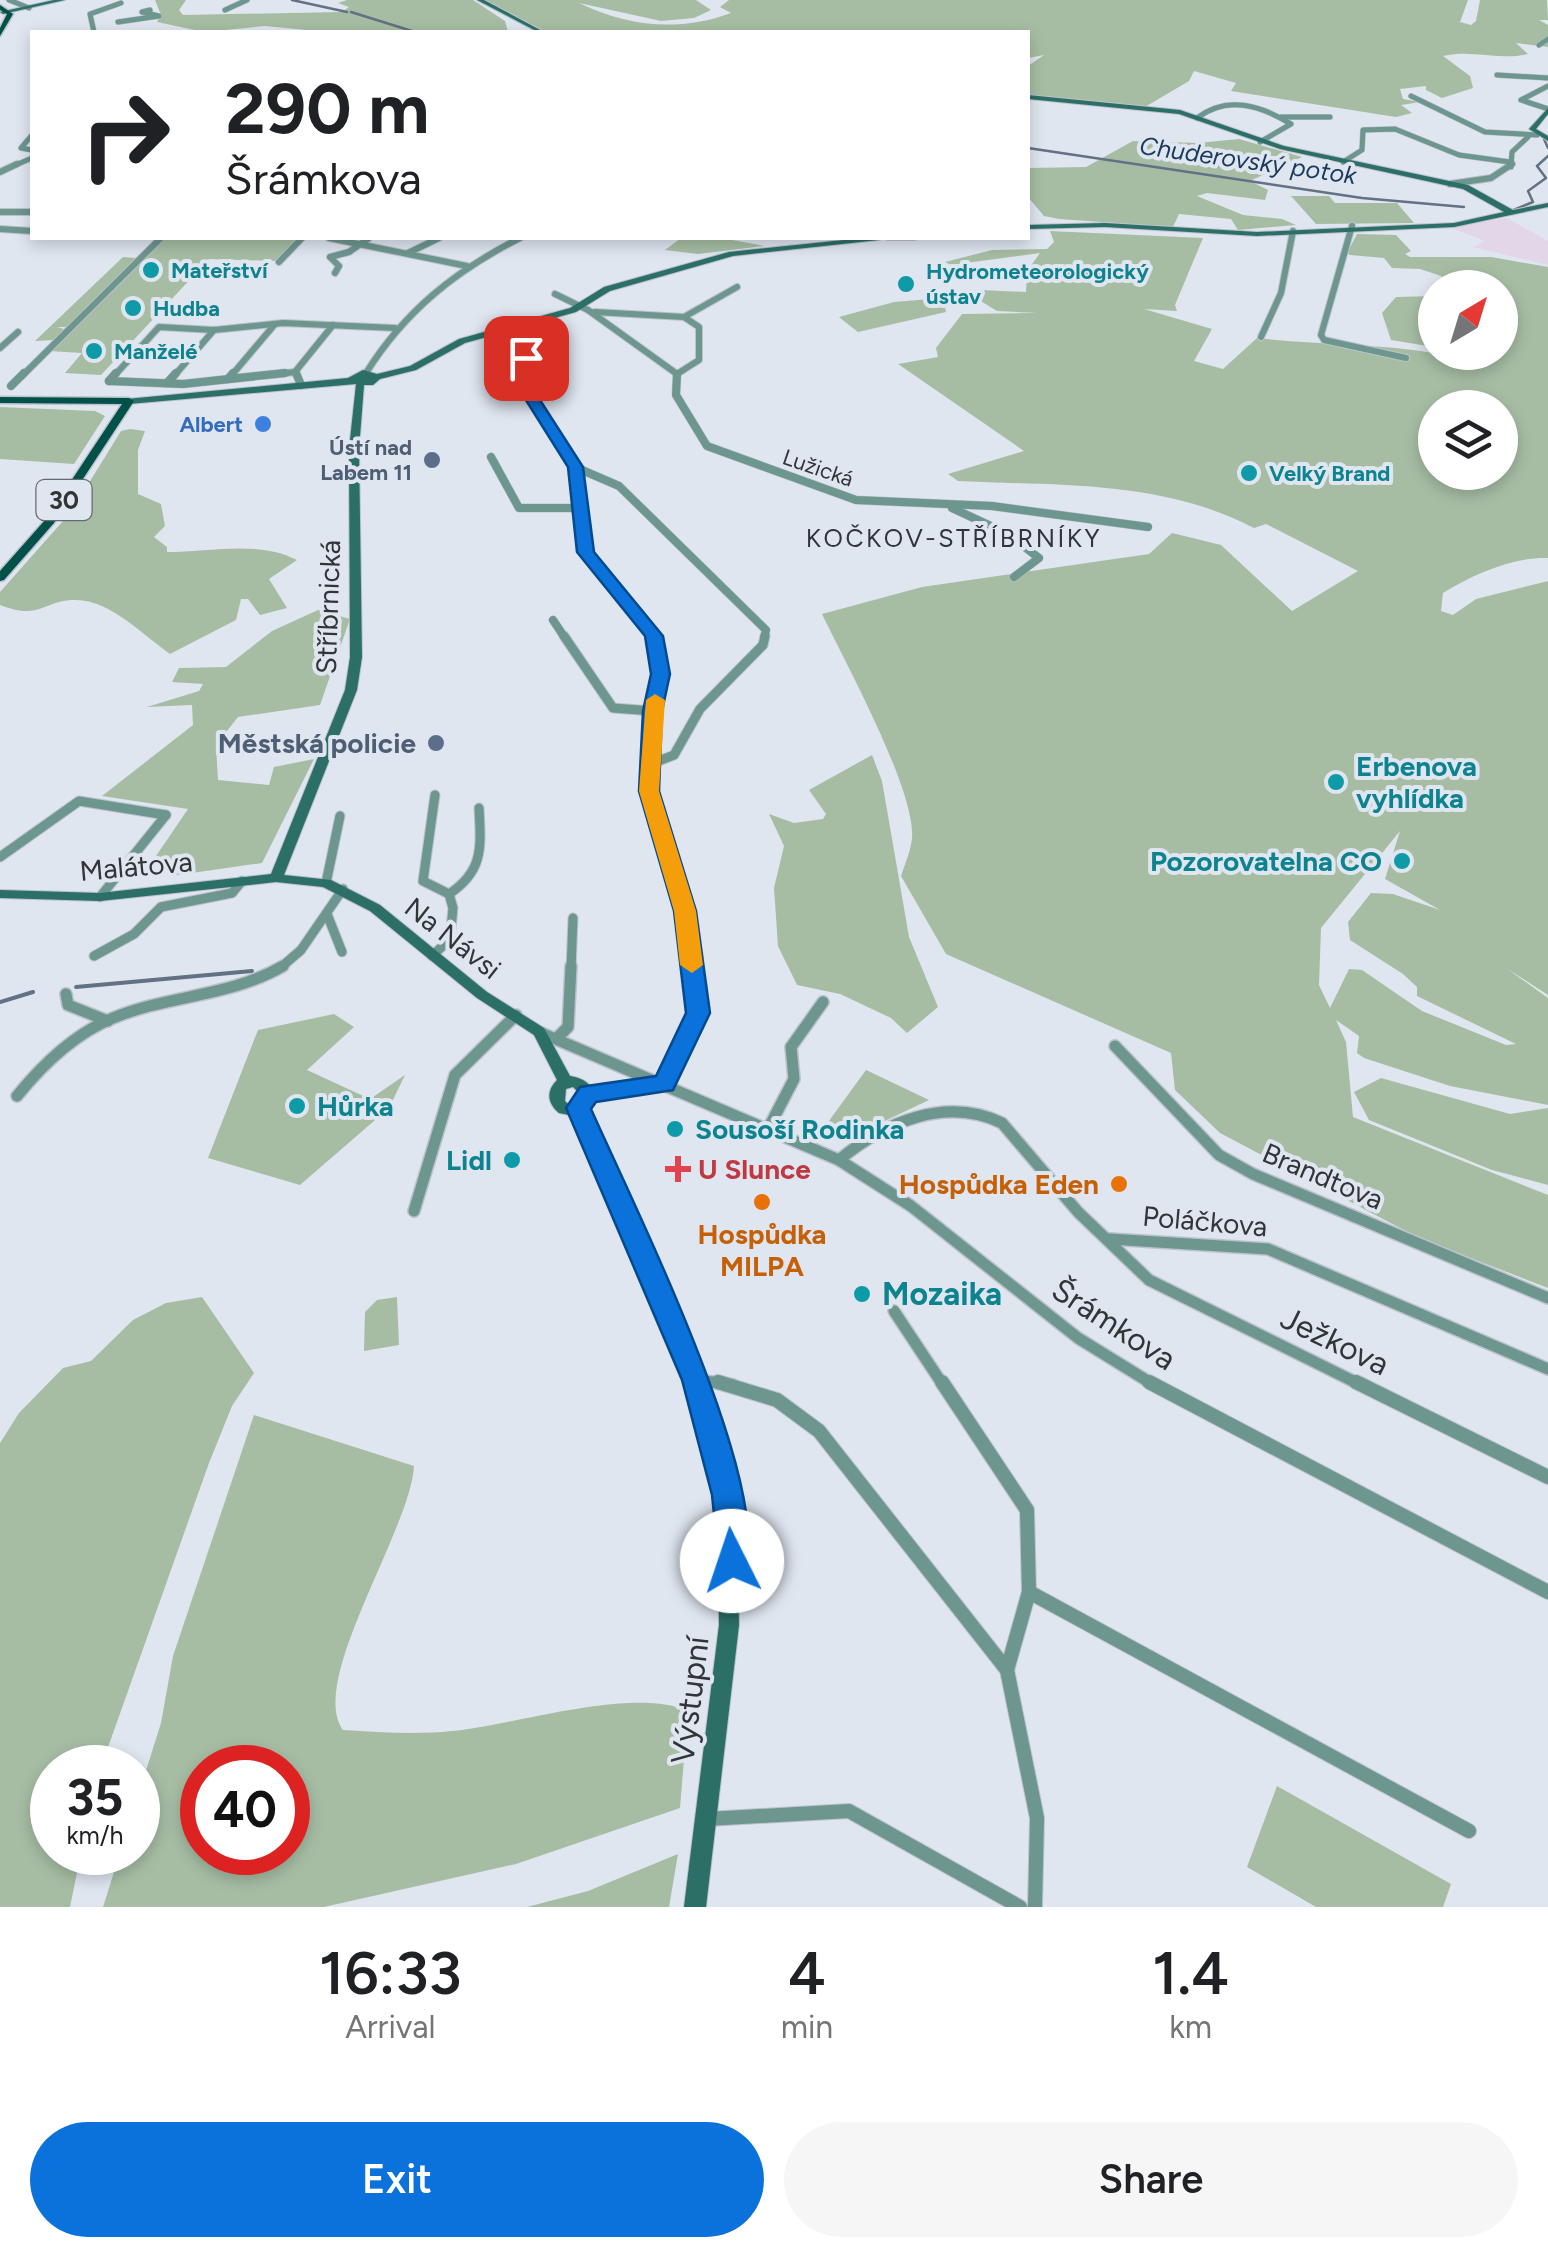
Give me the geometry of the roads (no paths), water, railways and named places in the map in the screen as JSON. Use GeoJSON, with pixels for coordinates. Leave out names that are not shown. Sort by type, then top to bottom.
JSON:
{"type":"FeatureCollection","features":[{"type":"Feature","properties":{"kind":"main road"},"geometry":{"type":"LineString","coordinates":[[0,22],[3,10]]}},
{"type":"Feature","properties":{"kind":"main road"},"geometry":{"type":"LineString","coordinates":[[0,34],[8,20],[3,10]]}},
{"type":"Feature","properties":{"kind":"main road"},"geometry":{"type":"LineString","coordinates":[[0,398],[129,402]]}},
{"type":"Feature","properties":{"kind":"main road","name":"30"},"geometry":{"type":"LineString","coordinates":[[0,578],[50,521],[129,402]]}},
{"type":"Feature","properties":{"kind":"street"},"geometry":{"type":"LineString","coordinates":[[9,0],[29,8]]}},
{"type":"Feature","properties":{"kind":"street"},"geometry":{"type":"LineString","coordinates":[[3,10],[62,0]]}},
{"type":"Feature","properties":{"kind":"street"},"geometry":{"type":"LineString","coordinates":[[225,10],[246,0]]}},
{"type":"Feature","properties":{"kind":"street"},"geometry":{"type":"LineString","coordinates":[[480,0],[537,30]]}},
{"type":"Feature","properties":{"kind":"street"},"geometry":{"type":"LineString","coordinates":[[94,30],[90,14],[121,3]]}},
{"type":"Feature","properties":{"kind":"street"},"geometry":{"type":"LineString","coordinates":[[118,22],[141,22],[159,16],[142,12],[150,10]]}},
{"type":"Feature","properties":{"kind":"street"},"geometry":{"type":"LineString","coordinates":[[1540,45],[1548,39]]}},
{"type":"Feature","properties":{"kind":"street"},"geometry":{"type":"LineString","coordinates":[[1497,75],[1548,78]]}},
{"type":"Feature","properties":{"kind":"street"},"geometry":{"type":"LineString","coordinates":[[1541,137],[1532,129],[1548,110],[1521,100],[1548,86]]}},
{"type":"Feature","properties":{"kind":"street"},"geometry":{"type":"LineString","coordinates":[[1411,96],[1485,132],[1541,137]]}},
{"type":"Feature","properties":{"kind":"street"},"geometry":{"type":"LineString","coordinates":[[1030,97],[1196,118],[1260,142],[1475,190],[1501,212]]}},
{"type":"Feature","properties":{"kind":"street"},"geometry":{"type":"LineString","coordinates":[[1196,118],[1219,104],[1281,118],[1327,118]]}},
{"type":"Feature","properties":{"kind":"street"},"geometry":{"type":"LineString","coordinates":[[1260,142],[1290,127],[1281,118]]}},
{"type":"Feature","properties":{"kind":"street"},"geometry":{"type":"LineString","coordinates":[[1343,162],[1362,150],[1364,130],[1381,127],[1400,130],[1459,155],[1510,162]]}},
{"type":"Feature","properties":{"kind":"street"},"geometry":{"type":"LineString","coordinates":[[1450,184],[1498,176],[1511,169],[1512,152],[1541,137]]}},
{"type":"Feature","properties":{"kind":"street"},"geometry":{"type":"LineString","coordinates":[[0,172],[30,159]]}},
{"type":"Feature","properties":{"kind":"street"},"geometry":{"type":"LineString","coordinates":[[1030,226],[1104,225],[1243,234],[1352,226],[1438,226],[1548,205]]}},
{"type":"Feature","properties":{"kind":"street"},"geometry":{"type":"LineString","coordinates":[[0,212],[30,214]]}},
{"type":"Feature","properties":{"kind":"street"},"geometry":{"type":"LineString","coordinates":[[20,230],[30,217]]}},
{"type":"Feature","properties":{"kind":"street"},"geometry":{"type":"LineString","coordinates":[[1352,226],[1322,336],[1324,340],[1406,358]]}},
{"type":"Feature","properties":{"kind":"street"},"geometry":{"type":"LineString","coordinates":[[0,229],[30,231]]}},
{"type":"Feature","properties":{"kind":"street"},"geometry":{"type":"LineString","coordinates":[[1261,337],[1281,293],[1293,230]]}},
{"type":"Feature","properties":{"kind":"street"},"geometry":{"type":"LineString","coordinates":[[12,386],[159,240]]}},
{"type":"Feature","properties":{"kind":"street"},"geometry":{"type":"LineString","coordinates":[[278,262],[300,240]]}},
{"type":"Feature","properties":{"kind":"street"},"geometry":{"type":"LineString","coordinates":[[338,240],[467,266]]}},
{"type":"Feature","properties":{"kind":"street"},"geometry":{"type":"LineString","coordinates":[[336,273],[340,266],[330,257],[349,252],[365,240]]}},
{"type":"Feature","properties":{"kind":"street"},"geometry":{"type":"LineString","coordinates":[[408,254],[435,240]]}},
{"type":"Feature","properties":{"kind":"street"},"geometry":{"type":"LineString","coordinates":[[372,375],[395,328],[429,294],[467,266],[516,240]]}},
{"type":"Feature","properties":{"kind":"street"},"geometry":{"type":"LineString","coordinates":[[129,402],[355,382],[372,375],[405,371],[458,342],[584,306],[607,289],[732,254],[860,240]]}},
{"type":"Feature","properties":{"kind":"street"},"geometry":{"type":"LineString","coordinates":[[684,317],[738,286]]}},
{"type":"Feature","properties":{"kind":"street"},"geometry":{"type":"LineString","coordinates":[[555,294],[595,312],[661,366],[678,374],[699,360],[699,327],[684,317],[595,312]]}},
{"type":"Feature","properties":{"kind":"street"},"geometry":{"type":"LineString","coordinates":[[333,325],[295,372],[166,383],[109,381],[158,327],[214,330],[276,324],[333,325],[395,328]]}},
{"type":"Feature","properties":{"kind":"street"},"geometry":{"type":"LineString","coordinates":[[228,380],[276,324]]}},
{"type":"Feature","properties":{"kind":"street"},"geometry":{"type":"LineString","coordinates":[[166,383],[214,330]]}},
{"type":"Feature","properties":{"kind":"street"},"geometry":{"type":"LineString","coordinates":[[0,348],[18,332]]}},
{"type":"Feature","properties":{"kind":"street"},"geometry":{"type":"LineString","coordinates":[[488,334],[526,358],[531,397],[576,467],[586,552],[654,636],[660,674],[653,711],[649,791],[685,911],[698,1013],[664,1084],[589,1094],[578,1108],[563,1108],[554,1099],[566,1084],[581,1085],[589,1094]]}},
{"type":"Feature","properties":{"kind":"street"},"geometry":{"type":"LineString","coordinates":[[295,372],[301,385]]}},
{"type":"Feature","properties":{"kind":"street","name":"Lužická"},"geometry":{"type":"LineString","coordinates":[[678,374],[680,402],[707,446],[816,482],[851,499],[1020,508],[1148,527]]}},
{"type":"Feature","properties":{"kind":"street","name":"Stříbrnická"},"geometry":{"type":"LineString","coordinates":[[276,878],[330,753],[351,690],[356,641],[355,382]]}},
{"type":"Feature","properties":{"kind":"street"},"geometry":{"type":"LineString","coordinates":[[491,457],[519,508],[580,508]]}},
{"type":"Feature","properties":{"kind":"street"},"geometry":{"type":"LineString","coordinates":[[576,467],[619,486],[766,630],[762,645],[700,709],[674,755],[651,764]]}},
{"type":"Feature","properties":{"kind":"street"},"geometry":{"type":"LineString","coordinates":[[942,505],[982,519],[1039,558],[1014,577]]}},
{"type":"Feature","properties":{"kind":"street"},"geometry":{"type":"LineString","coordinates":[[553,620],[613,708],[653,711]]}},
{"type":"Feature","properties":{"kind":"street"},"geometry":{"type":"LineString","coordinates":[[432,956],[450,939],[454,908],[449,894],[423,880],[434,795]]}},
{"type":"Feature","properties":{"kind":"street"},"geometry":{"type":"LineString","coordinates":[[0,858],[79,801],[166,815],[100,897]]}},
{"type":"Feature","properties":{"kind":"street"},"geometry":{"type":"LineString","coordinates":[[449,894],[474,880],[481,858],[479,808]]}},
{"type":"Feature","properties":{"kind":"street"},"geometry":{"type":"LineString","coordinates":[[326,883],[340,816]]}},
{"type":"Feature","properties":{"kind":"street","name":"Malátova"},"geometry":{"type":"LineString","coordinates":[[0,894],[100,897],[276,878]]}},
{"type":"Feature","properties":{"kind":"street","name":"Na Návsi"},"geometry":{"type":"LineString","coordinates":[[276,878],[326,883],[375,908],[432,956],[539,1032],[566,1084]]}},
{"type":"Feature","properties":{"kind":"street"},"geometry":{"type":"LineString","coordinates":[[94,956],[134,934],[160,907],[232,893],[242,881]]}},
{"type":"Feature","properties":{"kind":"street"},"geometry":{"type":"LineString","coordinates":[[17,1096],[57,1055],[108,1021],[265,976],[286,964],[313,937],[331,900],[342,888]]}},
{"type":"Feature","properties":{"kind":"street"},"geometry":{"type":"LineString","coordinates":[[327,914],[342,952]]}},
{"type":"Feature","properties":{"kind":"street"},"geometry":{"type":"LineString","coordinates":[[558,1038],[568,1027],[572,918]]}},
{"type":"Feature","properties":{"kind":"street"},"geometry":{"type":"LineString","coordinates":[[66,994],[68,1005],[108,1021]]}},
{"type":"Feature","properties":{"kind":"street"},"geometry":{"type":"LineString","coordinates":[[768,1129],[788,1101],[796,1055],[792,1046],[824,1002]]}},
{"type":"Feature","properties":{"kind":"street"},"geometry":{"type":"LineString","coordinates":[[414,1211],[455,1076],[516,1016]]}},
{"type":"Feature","properties":{"kind":"street","name":"Šrámkova"},"geometry":{"type":"LineString","coordinates":[[539,1032],[839,1160],[886,1185],[1054,1324],[1113,1362],[1548,1592]]}},
{"type":"Feature","properties":{"kind":"street","name":"Brandtova"},"geometry":{"type":"LineString","coordinates":[[1115,1046],[1219,1155],[1254,1174],[1548,1298]]}},
{"type":"Feature","properties":{"kind":"street","name":"Výstupní"},"geometry":{"type":"LineString","coordinates":[[578,1108],[697,1380],[727,1495],[732,1561],[729,1626],[695,1907]]}},
{"type":"Feature","properties":{"kind":"street","name":"Poláčkova"},"geometry":{"type":"LineString","coordinates":[[839,1160],[926,1114],[956,1109],[986,1115],[1014,1135],[1078,1212],[1109,1238],[1268,1250],[1548,1369]]}},
{"type":"Feature","properties":{"kind":"street","name":"Ježkova"},"geometry":{"type":"LineString","coordinates":[[1109,1238],[1149,1280],[1548,1477]]}},
{"type":"Feature","properties":{"kind":"street"},"geometry":{"type":"LineString","coordinates":[[894,1310],[1026,1510],[1029,1592],[1008,1670],[1037,1818],[1035,1907]]}},
{"type":"Feature","properties":{"kind":"street"},"geometry":{"type":"LineString","coordinates":[[697,1380],[724,1382],[791,1404],[818,1431],[1008,1670]]}},
{"type":"Feature","properties":{"kind":"street"},"geometry":{"type":"LineString","coordinates":[[1029,1592],[1468,1831]]}},
{"type":"Feature","properties":{"kind":"street"},"geometry":{"type":"LineString","coordinates":[[707,1819],[848,1811],[1020,1907]]}},
{"type":"Feature","properties":{"kind":"waterway","name":"Chuderovský potok"},"geometry":{"type":"LineString","coordinates":[[292,0],[347,12]]}},
{"type":"Feature","properties":{"kind":"waterway","name":"Chuderovský potok"},"geometry":{"type":"LineString","coordinates":[[351,12],[409,30]]}},
{"type":"Feature","properties":{"kind":"waterway","name":"Chuderovský potok"},"geometry":{"type":"LineString","coordinates":[[1548,137],[1544,139],[1548,148]]}},
{"type":"Feature","properties":{"kind":"waterway","name":"Chuderovský potok"},"geometry":{"type":"LineString","coordinates":[[1030,148],[1362,198],[1464,207]]}},
{"type":"Feature","properties":{"kind":"waterway","name":"Chuderovský potok"},"geometry":{"type":"LineString","coordinates":[[1511,211],[1533,202],[1528,191],[1546,178],[1537,166],[1548,156]]}},
{"type":"Feature","properties":{"kind":"waterway"},"geometry":{"type":"LineString","coordinates":[[76,987],[252,971]]}},
{"type":"Feature","properties":{"kind":"waterway"},"geometry":{"type":"LineString","coordinates":[[0,1002],[33,992]]}},
{"type":"Feature","properties":{"kind":"place","name":"Mateřství"},"geometry":{"type":"Point","coordinates":[151,270]}},
{"type":"Feature","properties":{"kind":"place","name":"Hydrometeorologický ústav"},"geometry":{"type":"Point","coordinates":[906,284]}},
{"type":"Feature","properties":{"kind":"place","name":"Hudba"},"geometry":{"type":"Point","coordinates":[133,308]}},
{"type":"Feature","properties":{"kind":"place","name":"Manželé"},"geometry":{"type":"Point","coordinates":[94,351]}},
{"type":"Feature","properties":{"kind":"place","name":"Albert"},"geometry":{"type":"Point","coordinates":[263,424]}},
{"type":"Feature","properties":{"kind":"place","name":"Ústí nad Labem 11"},"geometry":{"type":"Point","coordinates":[432,460]}},
{"type":"Feature","properties":{"kind":"place","name":"Velký Brand"},"geometry":{"type":"Point","coordinates":[1249,473]}},
{"type":"Feature","properties":{"kind":"place","name":"Městská policie"},"geometry":{"type":"Point","coordinates":[436,743]}},
{"type":"Feature","properties":{"kind":"place","name":"Erbenova vyhlídka"},"geometry":{"type":"Point","coordinates":[1336,782]}},
{"type":"Feature","properties":{"kind":"place","name":"Pozorovatelna CO"},"geometry":{"type":"Point","coordinates":[1402,861]}},
{"type":"Feature","properties":{"kind":"place","name":"Hůrka"},"geometry":{"type":"Point","coordinates":[297,1106]}},
{"type":"Feature","properties":{"kind":"place","name":"Sousoší Rodinka"},"geometry":{"type":"Point","coordinates":[675,1129]}},
{"type":"Feature","properties":{"kind":"place","name":"Lidl"},"geometry":{"type":"Point","coordinates":[512,1160]}},
{"type":"Feature","properties":{"kind":"place","name":"U Slunce"},"geometry":{"type":"Point","coordinates":[678,1169]}},
{"type":"Feature","properties":{"kind":"place","name":"Hospůdka Eden"},"geometry":{"type":"Point","coordinates":[1119,1184]}},
{"type":"Feature","properties":{"kind":"place","name":"Hospůdka MILPA"},"geometry":{"type":"Point","coordinates":[762,1202]}},
{"type":"Feature","properties":{"kind":"place","name":"Mozaika"},"geometry":{"type":"Point","coordinates":[862,1294]}},
{"type":"Feature","properties":{"kind":"district","name":"KOČKOV-STŘÍBRNÍKY"},"geometry":{"type":"Point","coordinates":[954,538]}}]}
